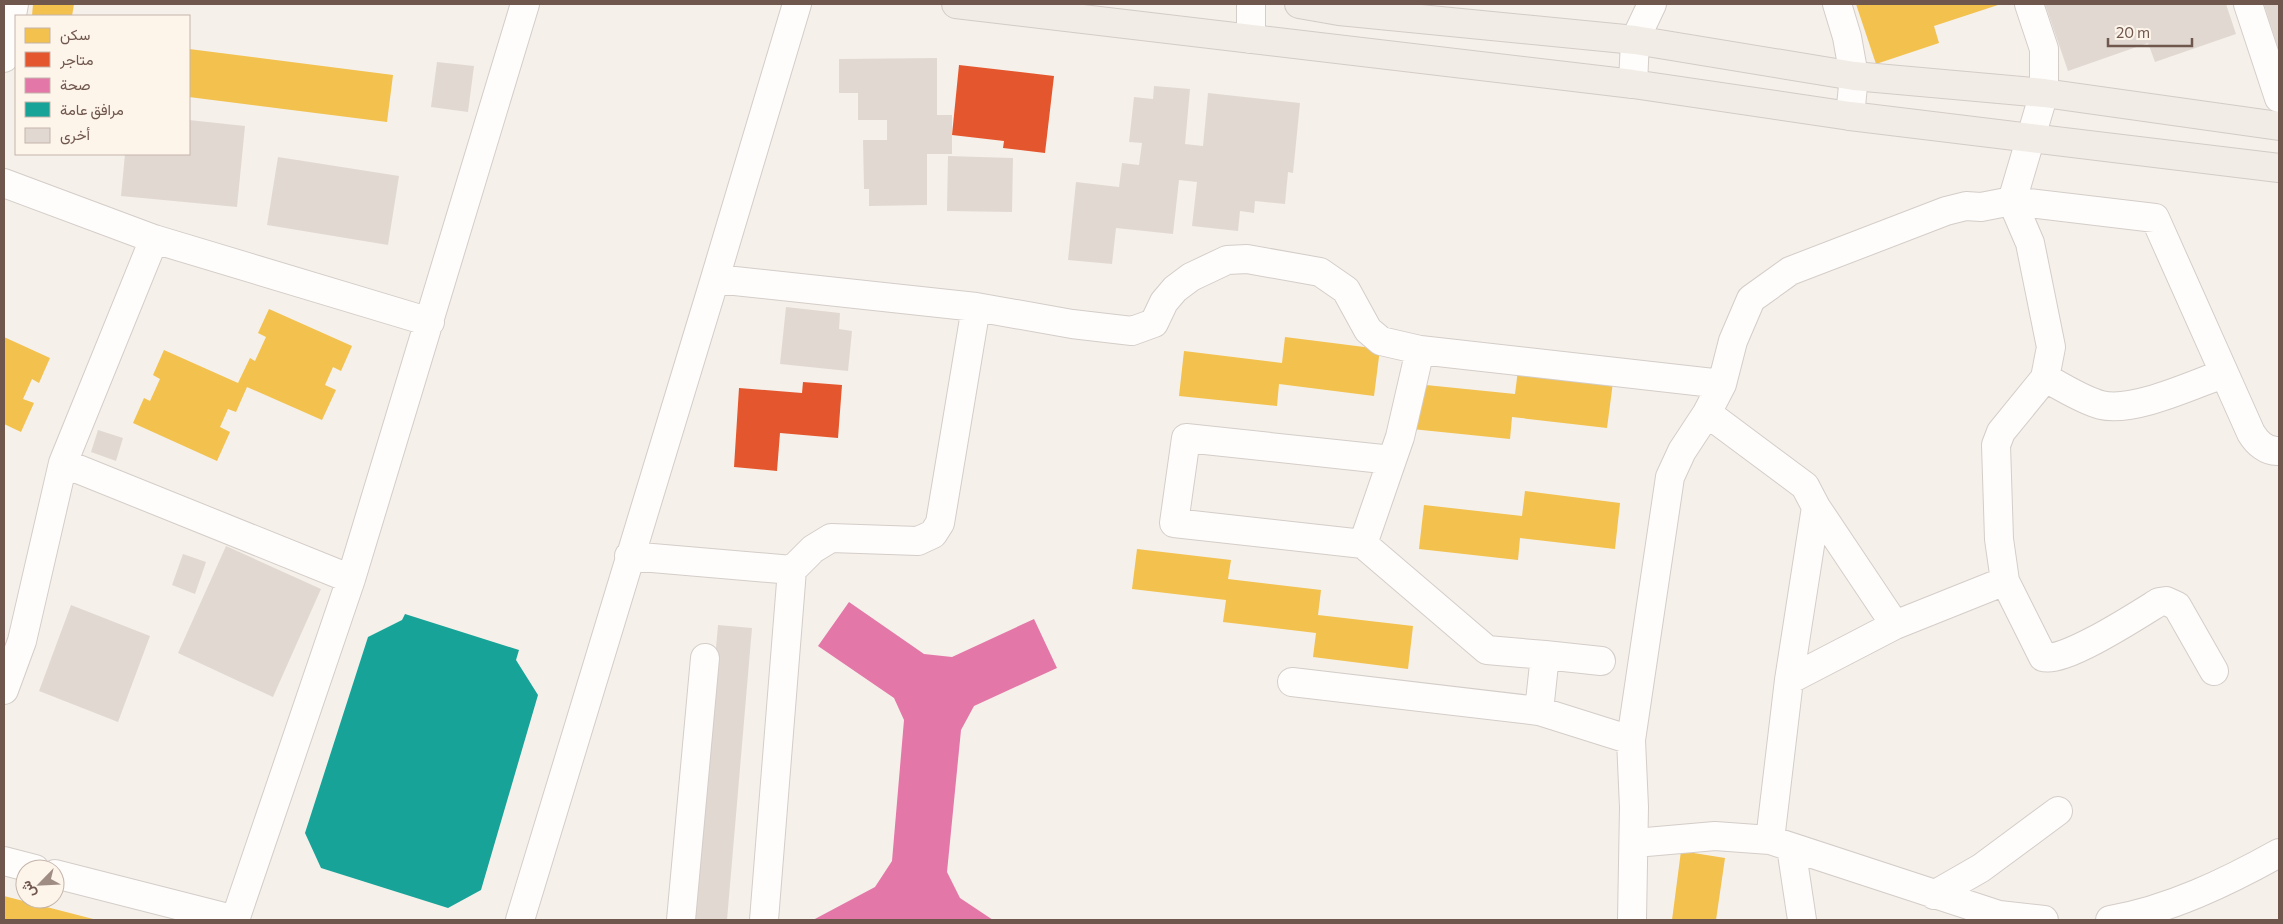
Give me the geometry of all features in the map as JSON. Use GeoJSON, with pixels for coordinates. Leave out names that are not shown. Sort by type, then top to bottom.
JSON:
{"type":"FeatureCollection","features":[{"type":"Feature","properties":{"kind":"main road"},"geometry":{"type":"LineString","coordinates":[[956,4],[1633,84],[1850,116],[2279,168]]}},
{"type":"Feature","properties":{"kind":"main road"},"geometry":{"type":"LineString","coordinates":[[1299,4],[1635,40],[1854,76],[2044,93],[2279,126]]}},
{"type":"Feature","properties":{"kind":"street"},"geometry":{"type":"LineString","coordinates":[[4,58],[14,4]]}},
{"type":"Feature","properties":{"kind":"street"},"geometry":{"type":"LineString","coordinates":[[65,877],[235,920],[350,579],[430,322],[525,4]]}},
{"type":"Feature","properties":{"kind":"street"},"geometry":{"type":"LineString","coordinates":[[520,920],[629,556],[716,279],[797,4]]}},
{"type":"Feature","properties":{"kind":"street"},"geometry":{"type":"LineString","coordinates":[[1251,4],[1251,39]]}},
{"type":"Feature","properties":{"kind":"street"},"geometry":{"type":"LineString","coordinates":[[1633,84],[1635,40],[1652,4]]}},
{"type":"Feature","properties":{"kind":"street"},"geometry":{"type":"LineString","coordinates":[[1837,4],[1847,38],[1854,76],[1850,116]]}},
{"type":"Feature","properties":{"kind":"street"},"geometry":{"type":"LineString","coordinates":[[2029,4],[2044,49],[2044,93],[2012,201],[2030,243],[2051,347],[2045,378],[2001,432],[1996,445],[1999,539],[2005,581],[2043,657],[2049,659],[2057,658],[2077,649],[2159,602],[2166,601],[2177,606],[2214,671]]}},
{"type":"Feature","properties":{"kind":"street"},"geometry":{"type":"LineString","coordinates":[[2248,4],[2279,98]]}},
{"type":"Feature","properties":{"kind":"street"},"geometry":{"type":"LineString","coordinates":[[4,183],[154,239],[430,322]]}},
{"type":"Feature","properties":{"kind":"street"},"geometry":{"type":"LineString","coordinates":[[1632,920],[1634,843],[1631,740],[1670,477],[1682,451],[1707,413],[1722,384],[1733,341],[1751,299],[1790,270],[1946,211],[1966,206],[1981,207],[2012,201],[2154,218],[2256,441],[2267,449],[2279,450]]}},
{"type":"Feature","properties":{"kind":"street"},"geometry":{"type":"LineString","coordinates":[[4,690],[22,641],[64,463],[154,239]]}},
{"type":"Feature","properties":{"kind":"street"},"geometry":{"type":"LineString","coordinates":[[716,279],[976,307],[1072,324],[1132,331],[1154,323],[1164,302],[1175,289],[1191,277],[1227,260],[1247,259],[1320,272],[1346,290],[1368,330],[1381,341],[1420,350],[1722,384]]}},
{"type":"Feature","properties":{"kind":"street"},"geometry":{"type":"LineString","coordinates":[[764,920],[792,570],[813,548],[831,538],[918,541],[933,534],[940,522],[976,307]]}},
{"type":"Feature","properties":{"kind":"street"},"geometry":{"type":"LineString","coordinates":[[1363,544],[1400,437],[1420,350]]}},
{"type":"Feature","properties":{"kind":"street"},"geometry":{"type":"LineString","coordinates":[[2045,378],[2100,404],[2115,407],[2147,401],[2224,374]]}},
{"type":"Feature","properties":{"kind":"street"},"geometry":{"type":"LineString","coordinates":[[1707,413],[1805,486],[1816,507],[1895,625]]}},
{"type":"Feature","properties":{"kind":"street"},"geometry":{"type":"LineString","coordinates":[[1392,460],[1186,438],[1174,522],[1363,544],[1486,650],[1601,661]]}},
{"type":"Feature","properties":{"kind":"street"},"geometry":{"type":"LineString","coordinates":[[64,463],[350,579]]}},
{"type":"Feature","properties":{"kind":"street"},"geometry":{"type":"LineString","coordinates":[[1802,920],[1780,844],[1790,680],[1816,507]]}},
{"type":"Feature","properties":{"kind":"street"},"geometry":{"type":"LineString","coordinates":[[629,556],[792,570]]}},
{"type":"Feature","properties":{"kind":"street"},"geometry":{"type":"LineString","coordinates":[[1790,680],[1895,625],[2005,581]]}},
{"type":"Feature","properties":{"kind":"street"},"geometry":{"type":"LineString","coordinates":[[1539,711],[1545,655]]}},
{"type":"Feature","properties":{"kind":"street"},"geometry":{"type":"LineString","coordinates":[[681,920],[706,658]]}},
{"type":"Feature","properties":{"kind":"street"},"geometry":{"type":"LineString","coordinates":[[1292,682],[1539,711],[1631,740]]}},
{"type":"Feature","properties":{"kind":"street"},"geometry":{"type":"LineString","coordinates":[[1934,895],[1981,868],[2058,811]]}},
{"type":"Feature","properties":{"kind":"street"},"geometry":{"type":"LineString","coordinates":[[1634,843],[1715,836],[1780,844],[1999,915],[2044,920]]}},
{"type":"Feature","properties":{"kind":"street"},"geometry":{"type":"LineString","coordinates":[[2110,920],[2136,916],[2232,879],[2279,853]]}},
{"type":"Feature","properties":{"kind":"building: سكن"},"geometry":{"type":"Polygon","coordinates":[[[33,4],[74,4],[72,15],[32,15],[33,4]]]}},
{"type":"Feature","properties":{"kind":"building: سكن"},"geometry":{"type":"Polygon","coordinates":[[[1856,4],[2001,4],[1934,26],[1939,43],[1876,64],[1856,4]]]}},
{"type":"Feature","properties":{"kind":"building: سكن"},"geometry":{"type":"Polygon","coordinates":[[[190,49],[393,75],[387,122],[190,97],[190,49]]]}},
{"type":"Feature","properties":{"kind":"building: سكن"},"geometry":{"type":"Polygon","coordinates":[[[269,309],[352,346],[341,371],[333,367],[325,385],[336,390],[322,420],[247,387],[236,412],[228,409],[220,427],[230,432],[217,461],[133,423],[144,398],[150,401],[160,379],[153,375],[164,350],[238,383],[250,358],[255,361],[266,337],[258,333],[269,309]]]}},
{"type":"Feature","properties":{"kind":"building: سكن"},"geometry":{"type":"Polygon","coordinates":[[[4,337],[50,358],[39,383],[32,379],[23,399],[34,403],[21,432],[4,424],[4,337]]]}},
{"type":"Feature","properties":{"kind":"building: سكن"},"geometry":{"type":"Polygon","coordinates":[[[1285,337],[1380,349],[1374,396],[1279,384],[1277,406],[1179,396],[1184,351],[1282,363],[1285,337]]]}},
{"type":"Feature","properties":{"kind":"building: سكن"},"geometry":{"type":"Polygon","coordinates":[[[1518,370],[1613,382],[1607,428],[1512,417],[1510,439],[1412,429],[1416,384],[1515,394],[1518,370]]]}},
{"type":"Feature","properties":{"kind":"building: سكن"},"geometry":{"type":"Polygon","coordinates":[[[1525,491],[1620,503],[1615,549],[1520,538],[1518,560],[1419,549],[1424,505],[1522,516],[1525,491]]]}},
{"type":"Feature","properties":{"kind":"building: سكن"},"geometry":{"type":"Polygon","coordinates":[[[1137,549],[1231,560],[1228,579],[1321,590],[1318,615],[1413,626],[1408,669],[1313,657],[1316,633],[1223,622],[1226,600],[1132,589],[1137,549]]]}},
{"type":"Feature","properties":{"kind":"building: سكن"},"geometry":{"type":"Polygon","coordinates":[[[1681,851],[1725,858],[1716,920],[1672,920],[1681,851]]]}},
{"type":"Feature","properties":{"kind":"building: سكن"},"geometry":{"type":"Polygon","coordinates":[[[4,896],[15,899],[15,909],[54,909],[97,920],[4,920],[4,896]]]}},
{"type":"Feature","properties":{"kind":"building: متاجر"},"geometry":{"type":"Polygon","coordinates":[[[959,65],[1054,76],[1045,153],[1003,148],[1004,141],[952,135],[959,65]]]}},
{"type":"Feature","properties":{"kind":"building: متاجر"},"geometry":{"type":"Polygon","coordinates":[[[803,382],[842,385],[838,438],[780,433],[777,471],[734,467],[739,388],[802,393],[803,382]]]}},
{"type":"Feature","properties":{"kind":"building: صحة"},"geometry":{"type":"Polygon","coordinates":[[[849,602],[924,654],[952,657],[1034,619],[1057,668],[974,706],[961,730],[947,872],[960,898],[993,920],[813,920],[875,887],[892,861],[904,720],[894,698],[818,646],[849,602]]]}},
{"type":"Feature","properties":{"kind":"building: مرافق عامة"},"geometry":{"type":"Polygon","coordinates":[[[405,614],[519,650],[516,660],[538,695],[481,890],[448,908],[321,868],[305,833],[368,637],[402,620],[405,614]]]}},
{"type":"Feature","properties":{"kind":"building: أخرى"},"geometry":{"type":"Polygon","coordinates":[[[2045,4],[2226,4],[2236,34],[2155,62],[2148,43],[2068,71],[2045,4]]]}},
{"type":"Feature","properties":{"kind":"building: أخرى"},"geometry":{"type":"Polygon","coordinates":[[[2264,4],[2279,4],[2279,51],[2264,4]]]}},
{"type":"Feature","properties":{"kind":"building: أخرى"},"geometry":{"type":"Polygon","coordinates":[[[937,58],[937,115],[952,115],[952,154],[927,154],[927,205],[869,206],[869,189],[864,189],[863,140],[887,140],[887,120],[858,120],[858,93],[839,93],[839,59],[937,58]]]}},
{"type":"Feature","properties":{"kind":"building: أخرى"},"geometry":{"type":"Polygon","coordinates":[[[437,62],[474,66],[468,112],[431,107],[437,62]]]}},
{"type":"Feature","properties":{"kind":"building: أخرى"},"geometry":{"type":"Polygon","coordinates":[[[1154,86],[1190,89],[1185,144],[1203,146],[1208,93],[1300,103],[1293,173],[1288,172],[1285,204],[1255,201],[1254,213],[1240,211],[1238,231],[1192,226],[1197,182],[1179,180],[1173,234],[1116,228],[1112,264],[1068,260],[1076,182],[1119,187],[1122,163],[1139,165],[1142,143],[1129,142],[1134,97],[1153,99],[1154,86]]]}},
{"type":"Feature","properties":{"kind":"building: أخرى"},"geometry":{"type":"Polygon","coordinates":[[[190,120],[245,126],[237,207],[121,196],[125,155],[190,155],[190,120]]]}},
{"type":"Feature","properties":{"kind":"building: أخرى"},"geometry":{"type":"Polygon","coordinates":[[[948,156],[1013,158],[1012,212],[947,211],[948,156]]]}},
{"type":"Feature","properties":{"kind":"building: أخرى"},"geometry":{"type":"Polygon","coordinates":[[[278,157],[399,176],[388,245],[267,225],[278,157]]]}},
{"type":"Feature","properties":{"kind":"building: أخرى"},"geometry":{"type":"Polygon","coordinates":[[[786,307],[840,313],[839,329],[852,331],[848,371],[780,364],[786,307]]]}},
{"type":"Feature","properties":{"kind":"building: أخرى"},"geometry":{"type":"Polygon","coordinates":[[[98,430],[123,438],[116,461],[91,452],[98,430]]]}},
{"type":"Feature","properties":{"kind":"building: أخرى"},"geometry":{"type":"Polygon","coordinates":[[[226,546],[321,589],[273,697],[178,653],[226,546]]]}},
{"type":"Feature","properties":{"kind":"building: أخرى"},"geometry":{"type":"Polygon","coordinates":[[[183,554],[206,562],[195,594],[172,585],[183,554]]]}},
{"type":"Feature","properties":{"kind":"building: أخرى"},"geometry":{"type":"Polygon","coordinates":[[[71,605],[150,636],[118,722],[39,691],[71,605]]]}},
{"type":"Feature","properties":{"kind":"building: أخرى"},"geometry":{"type":"Polygon","coordinates":[[[718,625],[752,628],[727,920],[692,920],[718,625]]]}}]}
